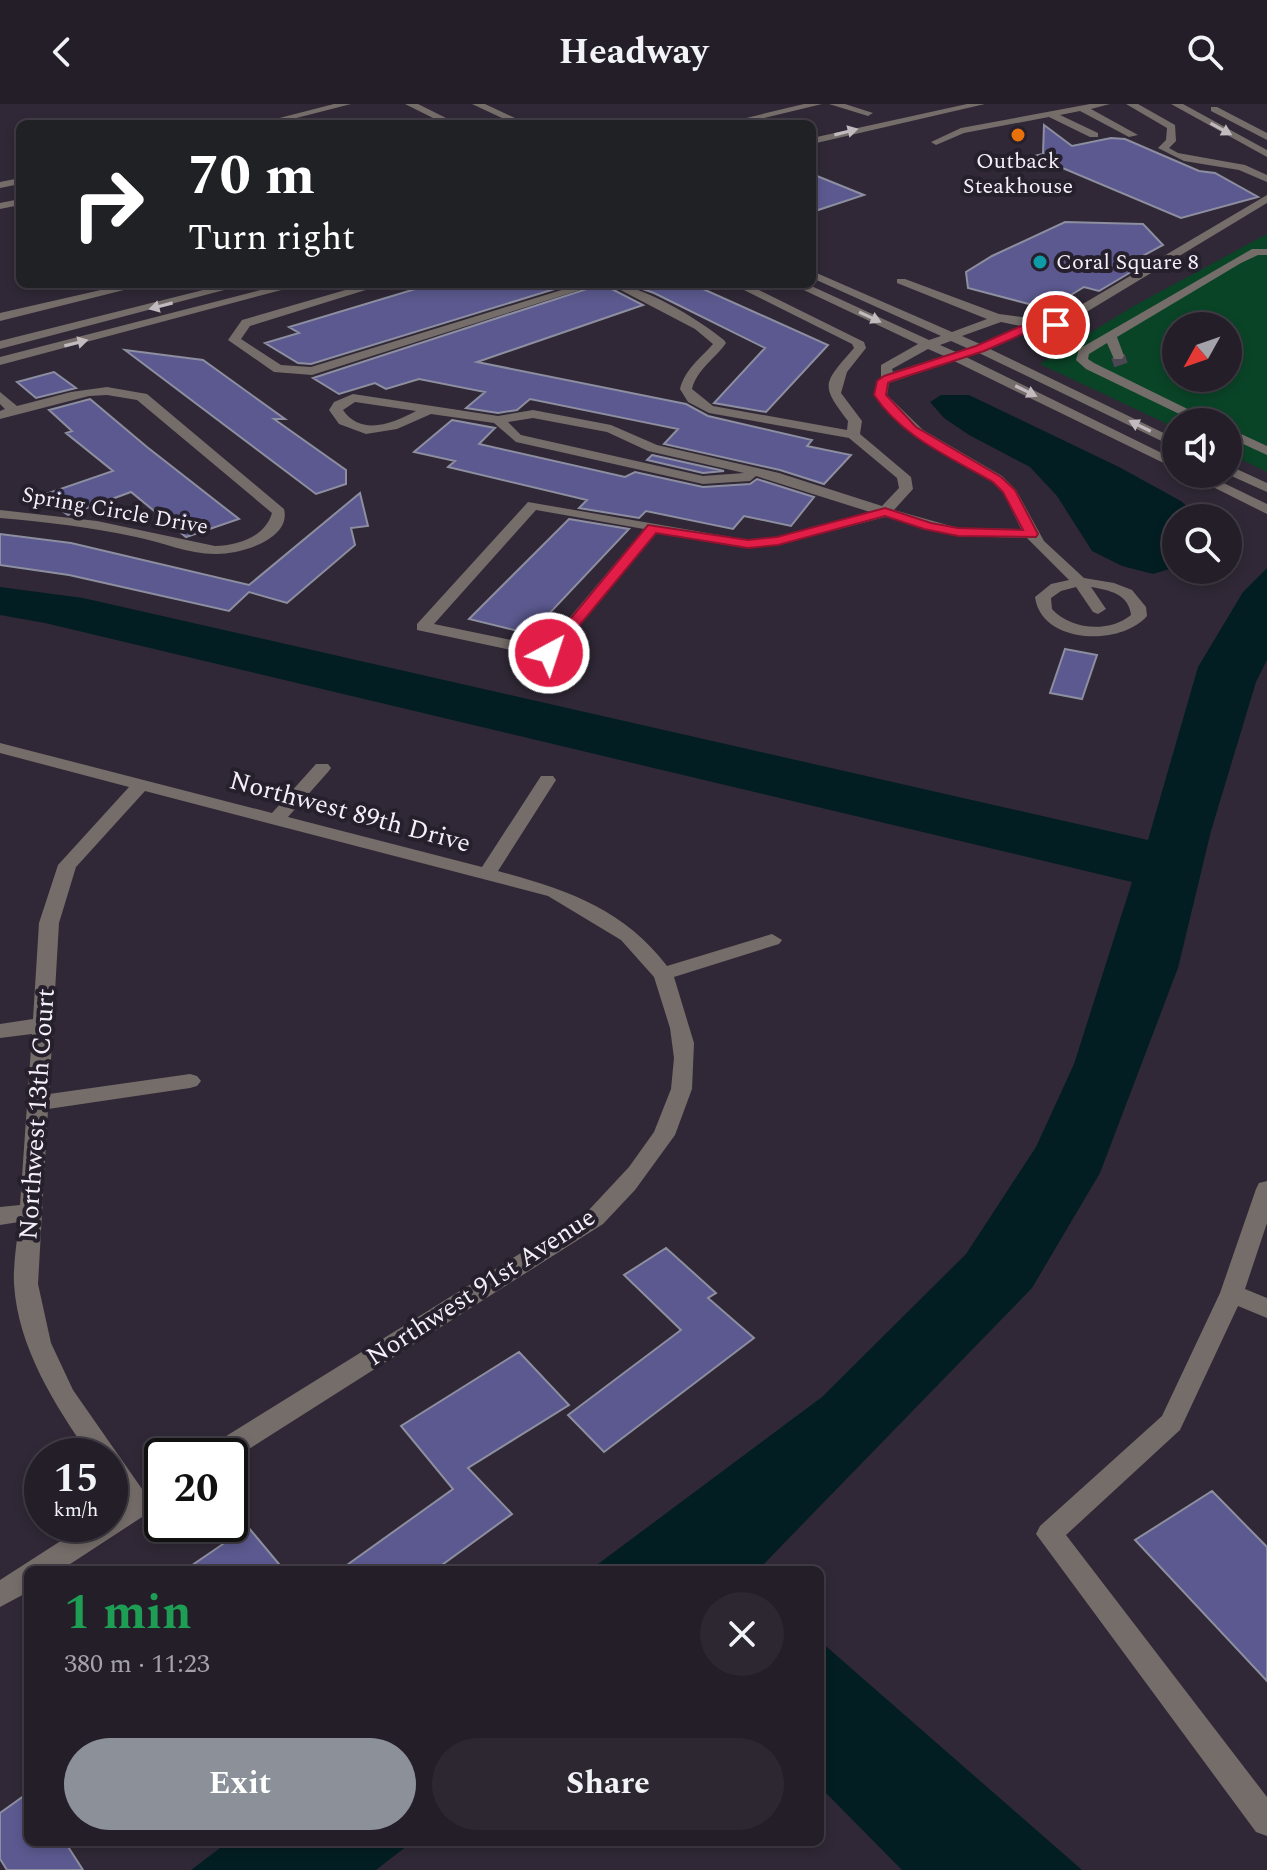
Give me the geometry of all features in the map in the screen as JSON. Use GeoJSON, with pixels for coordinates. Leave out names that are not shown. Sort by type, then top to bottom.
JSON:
{"type":"FeatureCollection","features":[{"type":"Feature","properties":{"kind":"street"},"geometry":{"type":"LineString","coordinates":[[278,120],[346,104]]}},
{"type":"Feature","properties":{"kind":"street"},"geometry":{"type":"LineString","coordinates":[[410,104],[444,120]]}},
{"type":"Feature","properties":{"kind":"street"},"geometry":{"type":"LineString","coordinates":[[477,104],[514,120]]}},
{"type":"Feature","properties":{"kind":"street"},"geometry":{"type":"LineString","coordinates":[[744,120],[817,104]]}},
{"type":"Feature","properties":{"kind":"street"},"geometry":{"type":"LineString","coordinates":[[834,104],[868,113]]}},
{"type":"Feature","properties":{"kind":"street"},"geometry":{"type":"LineString","coordinates":[[854,104],[879,124]]}},
{"type":"Feature","properties":{"kind":"street"},"geometry":{"type":"LineString","coordinates":[[816,140],[980,104]]}},
{"type":"Feature","properties":{"kind":"street"},"geometry":{"type":"LineString","coordinates":[[936,142],[961,131],[1105,104]]}},
{"type":"Feature","properties":{"kind":"street"},"geometry":{"type":"LineString","coordinates":[[1131,104],[1172,127],[1171,141],[1163,148],[1173,156],[1237,166],[1267,179]]}},
{"type":"Feature","properties":{"kind":"street"},"geometry":{"type":"LineString","coordinates":[[1176,104],[1267,154]]}},
{"type":"Feature","properties":{"kind":"street"},"geometry":{"type":"LineString","coordinates":[[1203,104],[1267,137]]}},
{"type":"Feature","properties":{"kind":"street"},"geometry":{"type":"LineString","coordinates":[[1081,108],[1133,135]]}},
{"type":"Feature","properties":{"kind":"street"},"geometry":{"type":"LineString","coordinates":[[842,119],[883,110]]}},
{"type":"Feature","properties":{"kind":"street"},"geometry":{"type":"LineString","coordinates":[[1049,114],[1094,135]]}},
{"type":"Feature","properties":{"kind":"street"},"geometry":{"type":"LineString","coordinates":[[901,281],[936,297],[1032,326],[1056,325],[1267,198]]}},
{"type":"Feature","properties":{"kind":"street"},"geometry":{"type":"LineString","coordinates":[[1178,408],[1082,360],[1083,352],[1237,261],[1256,251],[1267,252]]}},
{"type":"Feature","properties":{"kind":"street"},"geometry":{"type":"LineString","coordinates":[[816,276],[980,349],[1162,437]]}},
{"type":"Feature","properties":{"kind":"street"},"geometry":{"type":"LineString","coordinates":[[0,317],[125,288]]}},
{"type":"Feature","properties":{"kind":"street"},"geometry":{"type":"LineString","coordinates":[[0,345],[225,288]]}},
{"type":"Feature","properties":{"kind":"street"},"geometry":{"type":"LineString","coordinates":[[0,361],[283,288]]}},
{"type":"Feature","properties":{"kind":"street"},"geometry":{"type":"LineString","coordinates":[[365,288],[246,323],[234,340],[278,369],[312,371],[580,288]]}},
{"type":"Feature","properties":{"kind":"street"},"geometry":{"type":"LineString","coordinates":[[623,288],[699,326],[720,343],[688,374],[686,389],[693,399],[709,409],[853,435],[904,477],[906,489],[885,512],[778,541],[748,544],[533,505],[423,627],[549,653],[653,528]]}},
{"type":"Feature","properties":{"kind":"street"},"geometry":{"type":"LineString","coordinates":[[746,288],[858,342],[860,348],[842,371],[834,388],[836,399],[855,421],[853,435]]}},
{"type":"Feature","properties":{"kind":"street"},"geometry":{"type":"LineString","coordinates":[[806,288],[929,344],[1162,458]]}},
{"type":"Feature","properties":{"kind":"street"},"geometry":{"type":"LineString","coordinates":[[888,378],[885,368],[902,356],[1003,317]]}},
{"type":"Feature","properties":{"kind":"street"},"geometry":{"type":"LineString","coordinates":[[1032,326],[980,349],[888,378],[883,381],[880,395],[890,410],[912,430],[997,479],[1009,490],[1032,534],[1080,582],[1098,609]]}},
{"type":"Feature","properties":{"kind":"street"},"geometry":{"type":"LineString","coordinates":[[1110,336],[1128,384]]}},
{"type":"Feature","properties":{"kind":"street","name":"Spring Circle Drive"},"geometry":{"type":"LineString","coordinates":[[0,396],[7,413],[106,389],[142,397],[279,512],[278,522],[255,541],[236,548],[214,550],[95,525],[0,514]]}},
{"type":"Feature","properties":{"kind":"street"},"geometry":{"type":"LineString","coordinates":[[428,410],[404,422],[370,430],[344,422],[336,410],[353,398],[498,420],[533,414],[611,429],[653,448],[774,476],[928,526],[958,532],[1032,534]]}},
{"type":"Feature","properties":{"kind":"street"},"geometry":{"type":"LineString","coordinates":[[498,420],[516,438],[703,480],[774,476]]}},
{"type":"Feature","properties":{"kind":"street"},"geometry":{"type":"LineString","coordinates":[[1242,439],[1267,451]]}},
{"type":"Feature","properties":{"kind":"street"},"geometry":{"type":"LineString","coordinates":[[1242,476],[1267,488]]}},
{"type":"Feature","properties":{"kind":"street"},"geometry":{"type":"LineString","coordinates":[[1222,488],[1267,510]]}},
{"type":"Feature","properties":{"kind":"street"},"geometry":{"type":"LineString","coordinates":[[1080,582],[1119,590],[1136,602],[1139,616],[1126,627],[1102,632],[1074,629],[1052,618],[1045,611],[1043,597],[1056,587],[1080,582]]}},
{"type":"Feature","properties":{"kind":"street","name":"Northwest 89th Drive"},"geometry":{"type":"LineString","coordinates":[[0,748],[555,892],[597,913],[631,939],[662,974]]}},
{"type":"Feature","properties":{"kind":"street"},"geometry":{"type":"LineString","coordinates":[[277,819],[322,768]]}},
{"type":"Feature","properties":{"kind":"street"},"geometry":{"type":"LineString","coordinates":[[487,874],[547,780]]}},
{"type":"Feature","properties":{"kind":"street","name":"Northwest 13th Court"},"geometry":{"type":"LineString","coordinates":[[92,1438],[63,1396],[39,1343],[26,1284],[49,923],[67,865],[142,784]]}},
{"type":"Feature","properties":{"kind":"street"},"geometry":{"type":"LineString","coordinates":[[662,974],[772,940]]}},
{"type":"Feature","properties":{"kind":"street","name":"Northwest 91st Avenue"},"geometry":{"type":"LineString","coordinates":[[245,1438],[595,1218],[638,1174],[671,1121],[685,1075],[684,1030],[662,974]]}},
{"type":"Feature","properties":{"kind":"street"},"geometry":{"type":"LineString","coordinates":[[0,1031],[43,1025]]}},
{"type":"Feature","properties":{"kind":"street"},"geometry":{"type":"LineString","coordinates":[[38,1103],[190,1081]]}},
{"type":"Feature","properties":{"kind":"street"},"geometry":{"type":"LineString","coordinates":[[1266,1195],[1232,1293],[1171,1423],[1049,1534],[1267,1821]]}},
{"type":"Feature","properties":{"kind":"street"},"geometry":{"type":"LineString","coordinates":[[0,1216],[31,1212]]}},
{"type":"Feature","properties":{"kind":"street"},"geometry":{"type":"LineString","coordinates":[[1232,1293],[1267,1309]]}},
{"type":"Feature","properties":{"kind":"street"},"geometry":{"type":"LineString","coordinates":[[128,1489],[139,1505]]}},
{"type":"Feature","properties":{"kind":"street"},"geometry":{"type":"LineString","coordinates":[[128,1512],[144,1502]]}},
{"type":"Feature","properties":{"kind":"street"},"geometry":{"type":"LineString","coordinates":[[45,1566],[82,1542]]}},
{"type":"Feature","properties":{"kind":"street"},"geometry":{"type":"LineString","coordinates":[[0,1595],[24,1580]]}},
{"type":"Feature","properties":{"kind":"green space"},"geometry":{"type":"Polygon","coordinates":[[[1267,234],[1267,472],[1242,460],[1242,408],[1162,408],[1162,421],[1040,364],[1132,307],[1267,234]]]}},
{"type":"Feature","properties":{"kind":"shaded area"},"geometry":{"type":"Polygon","coordinates":[[[941,395],[969,395],[1119,467],[1181,501],[1184,504],[1162,504],[1162,571],[1153,574],[1122,566],[1092,551],[1057,496],[1030,467],[969,435],[944,418],[930,402],[941,395]]]}},
{"type":"Feature","properties":{"kind":"shaded area"},"geometry":{"type":"Polygon","coordinates":[[[1267,568],[1267,660],[1256,682],[1211,831],[1178,968],[1100,1173],[1032,1288],[762,1566],[595,1566],[822,1397],[966,1254],[1036,1147],[1074,1064],[1132,882],[45,623],[0,615],[0,587],[83,598],[1148,840],[1198,667],[1243,592],[1267,568]]]}},
{"type":"Feature","properties":{"kind":"shaded area"},"geometry":{"type":"Polygon","coordinates":[[[824,1644],[1082,1870],[902,1870],[824,1791],[824,1644]]]}},
{"type":"Feature","properties":{"kind":"shaded area"},"geometry":{"type":"Polygon","coordinates":[[[223,1846],[407,1846],[376,1870],[191,1870],[223,1846]]]}},
{"type":"Feature","properties":{"kind":"building"},"geometry":{"type":"Polygon","coordinates":[[[1044,125],[1072,146],[1111,138],[1125,139],[1199,171],[1215,173],[1258,197],[1181,218],[1034,156],[1043,154],[1044,125]]]}},
{"type":"Feature","properties":{"kind":"building"},"geometry":{"type":"Polygon","coordinates":[[[816,176],[864,195],[816,211],[816,176]]]}},
{"type":"Feature","properties":{"kind":"building"},"geometry":{"type":"Polygon","coordinates":[[[1065,222],[1143,224],[1163,245],[1126,265],[1136,269],[1099,291],[1084,287],[1048,309],[968,288],[966,272],[992,256],[1065,222]]]}},
{"type":"Feature","properties":{"kind":"building"},"geometry":{"type":"Polygon","coordinates":[[[419,288],[558,288],[311,364],[298,363],[265,343],[299,333],[289,327],[419,288]]]}},
{"type":"Feature","properties":{"kind":"building"},"geometry":{"type":"Polygon","coordinates":[[[590,288],[610,288],[643,305],[477,362],[686,404],[708,416],[812,440],[807,446],[851,455],[824,484],[780,470],[664,444],[678,429],[530,399],[517,410],[498,413],[466,408],[485,392],[419,379],[386,389],[375,383],[339,394],[313,378],[590,288]]]}},
{"type":"Feature","properties":{"kind":"building"},"geometry":{"type":"Polygon","coordinates":[[[640,288],[701,288],[828,345],[766,412],[714,403],[765,348],[640,288]]]}},
{"type":"Feature","properties":{"kind":"building"},"geometry":{"type":"Polygon","coordinates":[[[125,350],[203,360],[285,419],[274,419],[346,470],[346,484],[316,494],[125,350]]]}},
{"type":"Feature","properties":{"kind":"building"},"geometry":{"type":"Polygon","coordinates":[[[54,372],[76,388],[36,398],[17,382],[54,372]]]}},
{"type":"Feature","properties":{"kind":"building"},"geometry":{"type":"Polygon","coordinates":[[[90,399],[239,519],[186,537],[131,492],[68,515],[40,496],[113,471],[66,433],[72,431],[49,410],[90,399]]]}},
{"type":"Feature","properties":{"kind":"building"},"geometry":{"type":"Polygon","coordinates":[[[452,420],[495,428],[479,444],[625,477],[635,472],[703,487],[750,484],[757,479],[814,497],[791,526],[744,516],[733,529],[646,511],[639,518],[579,508],[587,500],[448,467],[455,461],[414,452],[452,420]]]}},
{"type":"Feature","properties":{"kind":"building"},"geometry":{"type":"Polygon","coordinates":[[[652,455],[724,471],[703,473],[647,460],[652,455]]]}},
{"type":"Feature","properties":{"kind":"building"},"geometry":{"type":"Polygon","coordinates":[[[360,493],[368,526],[351,528],[355,545],[287,603],[249,592],[229,611],[69,575],[0,565],[0,534],[71,543],[249,585],[360,493]]]}},
{"type":"Feature","properties":{"kind":"building"},"geometry":{"type":"Polygon","coordinates":[[[569,519],[629,529],[530,634],[469,619],[569,519]]]}},
{"type":"Feature","properties":{"kind":"building"},"geometry":{"type":"Polygon","coordinates":[[[1065,649],[1097,655],[1082,699],[1050,693],[1065,649]]]}},
{"type":"Feature","properties":{"kind":"building"},"geometry":{"type":"Polygon","coordinates":[[[666,1248],[716,1293],[708,1298],[754,1338],[604,1452],[568,1415],[681,1330],[624,1275],[666,1248]]]}},
{"type":"Feature","properties":{"kind":"building"},"geometry":{"type":"Polygon","coordinates":[[[519,1352],[569,1405],[468,1468],[512,1514],[440,1566],[346,1566],[453,1489],[401,1426],[519,1352]]]}},
{"type":"Feature","properties":{"kind":"building"},"geometry":{"type":"Polygon","coordinates":[[[1212,1491],[1267,1547],[1267,1681],[1135,1540],[1212,1491]]]}},
{"type":"Feature","properties":{"kind":"building"},"geometry":{"type":"Polygon","coordinates":[[[248,1527],[281,1566],[191,1566],[226,1542],[248,1542],[248,1527]]]}},
{"type":"Feature","properties":{"kind":"building"},"geometry":{"type":"Polygon","coordinates":[[[24,1796],[24,1846],[68,1846],[83,1870],[7,1870],[0,1859],[0,1813],[24,1796]]]}},
{"type":"Feature","properties":{"kind":"tunnel"},"geometry":{"type":"LineString","coordinates":[[1118,356],[1121,365]]}},
{"type":"Feature","properties":{"kind":"place","name":"Outback Steakhouse"},"geometry":{"type":"Point","coordinates":[1018,135]}},
{"type":"Feature","properties":{"kind":"place","name":"Coral Square 8"},"geometry":{"type":"Point","coordinates":[1040,262]}},
{"type":"Feature","properties":{"kind":"route"},"geometry":{"type":"LineString","coordinates":[[549,653],[653,528],[748,544],[778,541],[885,512],[958,532],[1032,534],[1009,490],[997,479],[912,430],[890,410],[880,395],[883,381],[888,378],[980,349],[1032,326],[1056,325]]}}]}
